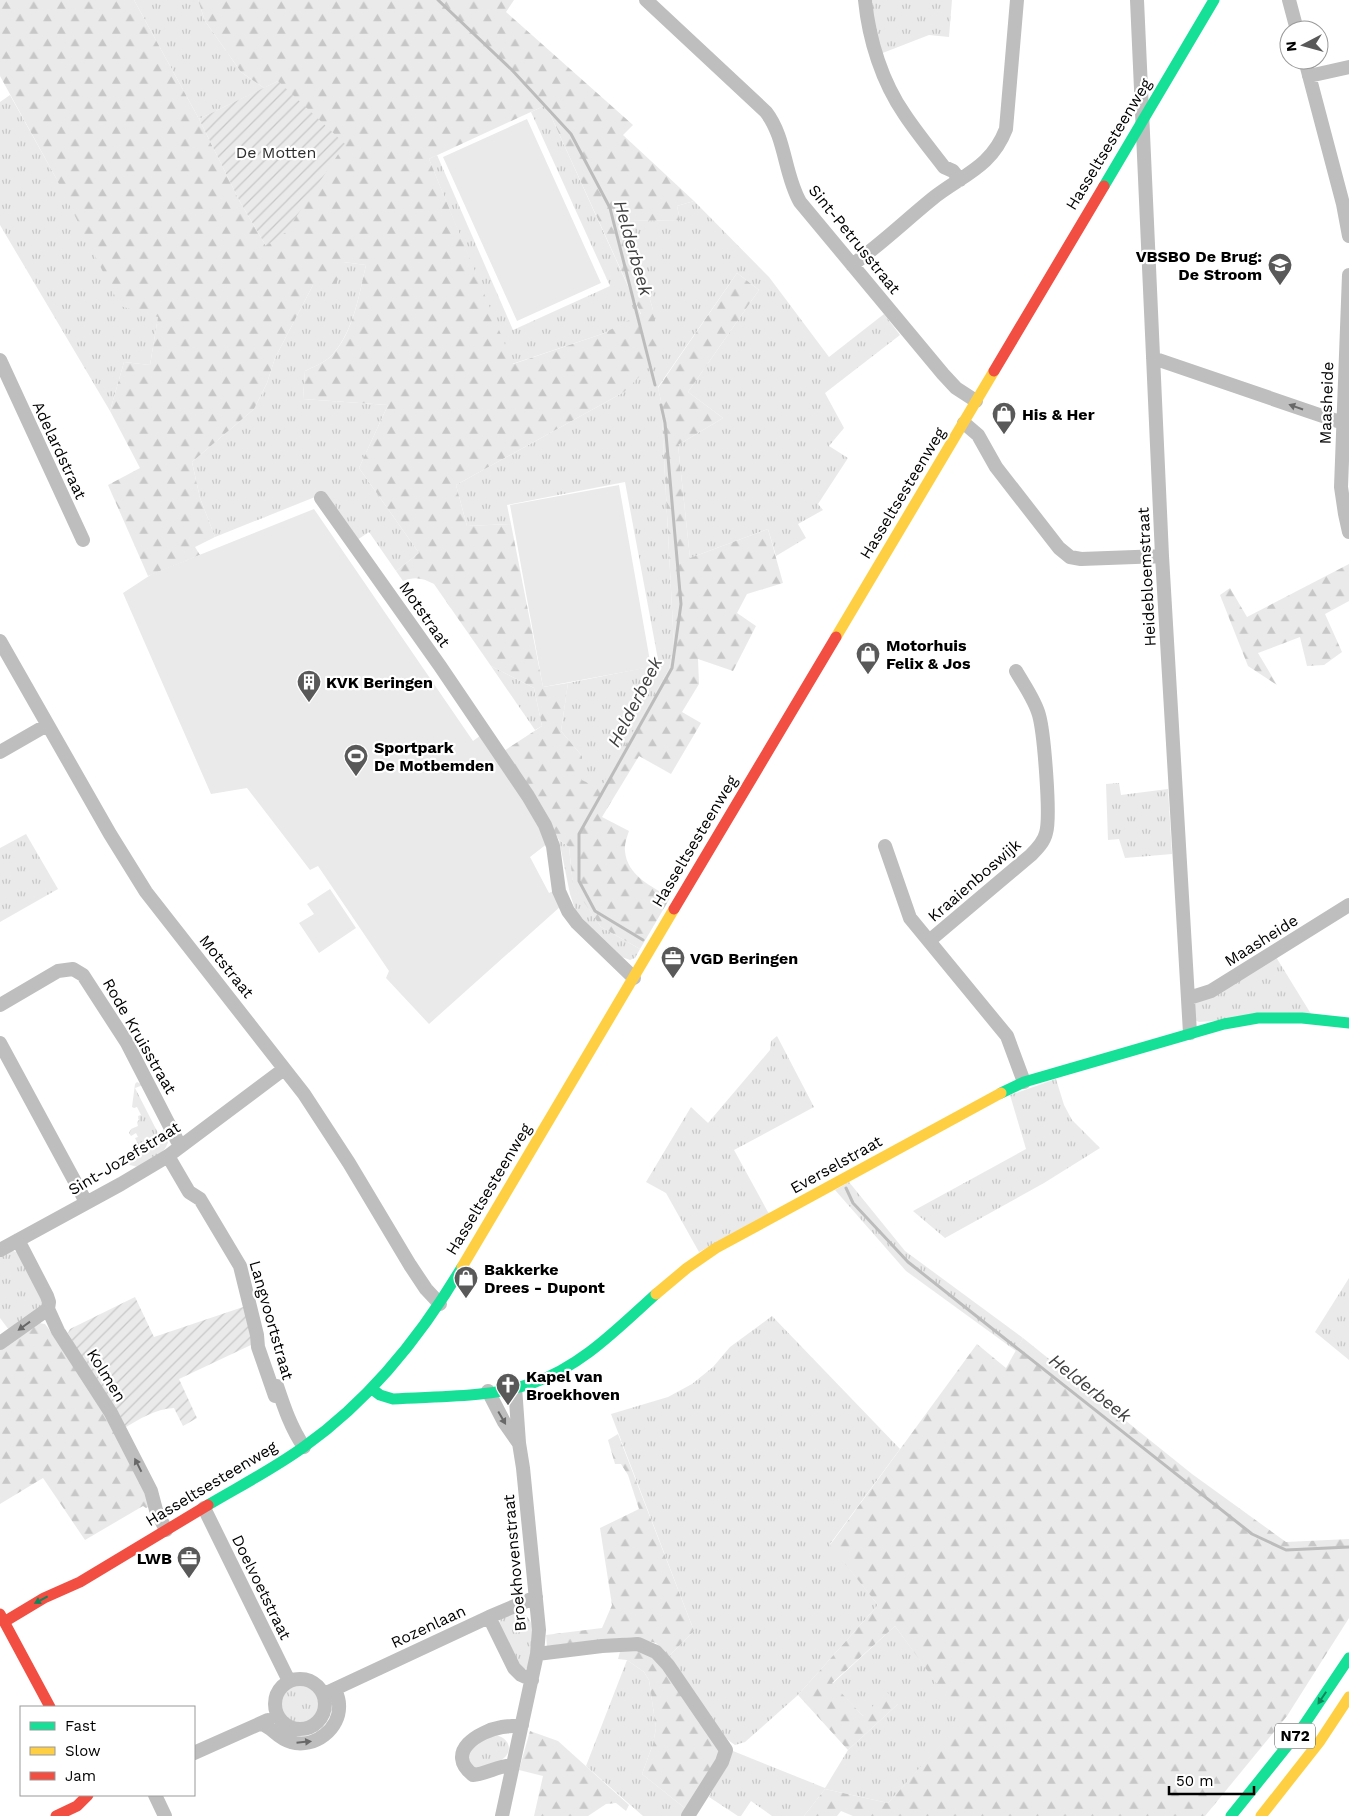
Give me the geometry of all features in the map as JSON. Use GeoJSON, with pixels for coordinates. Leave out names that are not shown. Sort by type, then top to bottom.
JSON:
{"type":"FeatureCollection","features":[{"type":"Feature","properties":{"kind":"street","name":"Sint-Petrusstraat"},"geometry":{"type":"LineString","coordinates":[[646,0],[745,91],[771,119],[778,134],[788,175],[796,194],[810,215],[942,374],[956,388],[976,401]]}},
{"type":"Feature","properties":{"kind":"street"},"geometry":{"type":"LineString","coordinates":[[865,0],[871,36],[884,78],[904,114],[944,167],[953,171],[960,180]]}},
{"type":"Feature","properties":{"kind":"street"},"geometry":{"type":"LineString","coordinates":[[852,265],[876,248],[938,194],[986,161],[1000,144],[1006,129],[1017,0]]}},
{"type":"Feature","properties":{"kind":"street","name":"Heidebloemstraat"},"geometry":{"type":"LineString","coordinates":[[1137,0],[1162,556],[1190,1033]]}},
{"type":"Feature","properties":{"kind":"street","name":"Hasseltsesteenweg"},"geometry":{"type":"LineString","coordinates":[[6,1627],[44,1598],[80,1582],[304,1447],[338,1421],[372,1389],[409,1347],[440,1304],[1214,0]]}},
{"type":"Feature","properties":{"kind":"street"},"geometry":{"type":"LineString","coordinates":[[1289,0],[1294,20]]}},
{"type":"Feature","properties":{"kind":"street"},"geometry":{"type":"LineString","coordinates":[[1309,76],[1349,67]]}},
{"type":"Feature","properties":{"kind":"street"},"geometry":{"type":"LineString","coordinates":[[1308,70],[1344,204],[1349,236]]}},
{"type":"Feature","properties":{"kind":"street","name":"Maasheide"},"geometry":{"type":"LineString","coordinates":[[1349,275],[1341,487],[1349,532]]}},
{"type":"Feature","properties":{"kind":"street"},"geometry":{"type":"LineString","coordinates":[[1152,358],[1343,423]]}},
{"type":"Feature","properties":{"kind":"street","name":"Adelardstraat"},"geometry":{"type":"LineString","coordinates":[[0,360],[3,375],[83,540]]}},
{"type":"Feature","properties":{"kind":"street"},"geometry":{"type":"LineString","coordinates":[[964,423],[978,435],[996,467],[1059,548],[1070,557],[1080,559],[1162,556]]}},
{"type":"Feature","properties":{"kind":"street","name":"Motstraat"},"geometry":{"type":"LineString","coordinates":[[321,498],[440,666],[545,824],[553,846],[559,891],[568,911],[577,923],[634,978]]}},
{"type":"Feature","properties":{"kind":"street","name":"Motstraat"},"geometry":{"type":"LineString","coordinates":[[0,641],[110,834],[151,899],[309,1102],[426,1289],[440,1304]]}},
{"type":"Feature","properties":{"kind":"street","name":"Kraaienboswijk"},"geometry":{"type":"LineString","coordinates":[[929,942],[1031,855],[1046,834],[1048,812],[1040,720],[1035,705],[1016,671]]}},
{"type":"Feature","properties":{"kind":"street"},"geometry":{"type":"LineString","coordinates":[[0,752],[47,725]]}},
{"type":"Feature","properties":{"kind":"street","name":"Kraaienboswijk"},"geometry":{"type":"LineString","coordinates":[[885,846],[910,918],[1007,1036],[1024,1082]]}},
{"type":"Feature","properties":{"kind":"street","name":"Maasheide"},"geometry":{"type":"LineString","coordinates":[[1188,998],[1211,992],[1349,905]]}},
{"type":"Feature","properties":{"kind":"street","name":"Rode Kruisstraat"},"geometry":{"type":"LineString","coordinates":[[0,1005],[58,971],[73,970],[82,975],[127,1043],[180,1146]]}},
{"type":"Feature","properties":{"kind":"street","name":"Everselstraat"},"geometry":{"type":"LineString","coordinates":[[372,1389],[380,1395],[393,1399],[488,1391],[514,1387],[549,1377],[600,1345],[687,1268],[716,1248],[1024,1082],[1224,1024],[1258,1018],[1302,1018],[1349,1023]]}},
{"type":"Feature","properties":{"kind":"street"},"geometry":{"type":"LineString","coordinates":[[0,1044],[86,1202]]}},
{"type":"Feature","properties":{"kind":"street","name":"Sint-Jozefstraat"},"geometry":{"type":"LineString","coordinates":[[0,1250],[168,1156],[284,1068]]}},
{"type":"Feature","properties":{"kind":"street","name":"Langvoortstraat"},"geometry":{"type":"LineString","coordinates":[[168,1156],[189,1192],[200,1199],[240,1266],[257,1335],[258,1347],[275,1396]]}},
{"type":"Feature","properties":{"kind":"street","name":"Kolmen"},"geometry":{"type":"LineString","coordinates":[[18,1240],[47,1296],[49,1302],[48,1309],[58,1331],[111,1413],[151,1490],[156,1510],[166,1530]]}},
{"type":"Feature","properties":{"kind":"street"},"geometry":{"type":"LineString","coordinates":[[0,1343],[48,1309]]}},
{"type":"Feature","properties":{"kind":"street","name":"Langvoortstraat"},"geometry":{"type":"LineString","coordinates":[[264,1352],[288,1416],[304,1447]]}},
{"type":"Feature","properties":{"kind":"street","name":"Broekhovenstraat"},"geometry":{"type":"LineString","coordinates":[[506,1813],[512,1765],[532,1680],[539,1630],[523,1468],[518,1443],[514,1387]]}},
{"type":"Feature","properties":{"kind":"street","name":"Broekhovenstraat"},"geometry":{"type":"LineString","coordinates":[[488,1391],[504,1422],[518,1443]]}},
{"type":"Feature","properties":{"kind":"street","name":"Doelvoetstraat"},"geometry":{"type":"LineString","coordinates":[[204,1508],[289,1681]]}},
{"type":"Feature","properties":{"kind":"street","name":"Hasseltsesteenweg"},"geometry":{"type":"LineString","coordinates":[[49,1609],[80,1582]]}},
{"type":"Feature","properties":{"kind":"street","name":"Rozenlaan"},"geometry":{"type":"LineString","coordinates":[[329,1692],[536,1597]]}},
{"type":"Feature","properties":{"kind":"street","name":"Broekhovenstraat"},"geometry":{"type":"LineString","coordinates":[[489,1617],[514,1668],[521,1675],[532,1680]]}},
{"type":"Feature","properties":{"kind":"street"},"geometry":{"type":"LineString","coordinates":[[6,1627],[49,1706]]}},
{"type":"Feature","properties":{"kind":"street"},"geometry":{"type":"LineString","coordinates":[[537,1654],[602,1646],[638,1644],[656,1652],[668,1665],[726,1750],[722,1762],[688,1816]]}},
{"type":"Feature","properties":{"kind":"street","name":"N72"},"geometry":{"type":"LineString","coordinates":[[1231,1816],[1304,1725],[1349,1658]]}},
{"type":"Feature","properties":{"kind":"street"},"geometry":{"type":"LineString","coordinates":[[261,1724],[268,1727],[276,1736],[294,1743],[308,1742],[320,1738],[332,1728],[336,1720],[339,1704],[329,1692],[309,1680],[289,1681],[282,1686],[275,1700],[277,1716],[282,1722],[295,1729],[311,1728],[322,1717],[329,1692]]}},
{"type":"Feature","properties":{"kind":"street","name":"N72"},"geometry":{"type":"LineString","coordinates":[[1261,1816],[1320,1741],[1349,1697]]}},
{"type":"Feature","properties":{"kind":"street"},"geometry":{"type":"LineString","coordinates":[[195,1754],[277,1716]]}},
{"type":"Feature","properties":{"kind":"street"},"geometry":{"type":"LineString","coordinates":[[512,1765],[501,1766],[480,1774],[473,1774],[463,1764],[462,1753],[470,1741],[491,1731],[501,1727],[522,1725]]}},
{"type":"Feature","properties":{"kind":"street"},"geometry":{"type":"LineString","coordinates":[[56,1816],[78,1806],[87,1796]]}},
{"type":"Feature","properties":{"kind":"street"},"geometry":{"type":"LineString","coordinates":[[155,1796],[165,1816]]}},
{"type":"Feature","properties":{"kind":"green space"},"geometry":{"type":"Polygon","coordinates":[[[0,0],[134,0],[199,119],[240,202],[266,246],[278,81],[264,88],[241,72],[205,21],[198,0],[514,0],[506,12],[633,125],[623,135],[694,201],[677,206],[680,220],[627,221],[653,310],[660,356],[624,392],[456,485],[467,526],[511,524],[543,687],[568,683],[561,731],[582,756],[582,780],[600,789],[669,669],[674,646],[661,401],[658,388],[737,273],[759,290],[688,392],[723,418],[678,445],[690,558],[768,529],[783,583],[747,594],[737,613],[756,626],[733,671],[698,659],[699,684],[682,712],[701,723],[671,774],[639,756],[602,817],[629,831],[625,849],[630,867],[635,874],[670,898],[640,949],[601,927],[573,886],[569,847],[559,840],[504,751],[542,726],[534,688],[491,666],[434,584],[419,578],[403,581],[396,571],[419,553],[359,468],[388,405],[303,399],[305,371],[329,358],[344,338],[358,302],[366,265],[343,262],[335,288],[313,285],[275,358],[267,383],[254,409],[192,462],[200,498],[215,537],[195,547],[200,555],[148,576],[108,485],[140,468],[110,411],[124,362],[150,365],[158,317],[120,306],[56,178],[0,76],[0,0]],[[546,105],[429,159],[513,364],[602,334],[641,314],[546,105]]]}},
{"type":"Feature","properties":{"kind":"green space"},"geometry":{"type":"Polygon","coordinates":[[[134,0],[198,0],[205,21],[241,72],[264,88],[199,119],[134,0]]]}},
{"type":"Feature","properties":{"kind":"green space"},"geometry":{"type":"Polygon","coordinates":[[[872,0],[952,0],[949,37],[929,35],[880,54],[869,4],[873,3],[872,0]]]}},
{"type":"Feature","properties":{"kind":"green space","name":"De Motten"},"geometry":{"type":"Polygon","coordinates":[[[278,81],[345,144],[286,232],[266,246],[240,202],[199,119],[278,81]]]}},
{"type":"Feature","properties":{"kind":"green space"},"geometry":{"type":"Polygon","coordinates":[[[10,95],[56,178],[158,317],[150,365],[124,362],[110,411],[0,225],[0,102],[10,95]]]}},
{"type":"Feature","properties":{"kind":"green space"},"geometry":{"type":"Polygon","coordinates":[[[546,105],[641,315],[602,334],[512,364],[429,159],[437,155],[513,330],[610,286],[531,112],[546,105]]]}},
{"type":"Feature","properties":{"kind":"green space"},"geometry":{"type":"Polygon","coordinates":[[[527,119],[601,283],[517,321],[443,157],[527,119]]]}},
{"type":"Feature","properties":{"kind":"green space"},"geometry":{"type":"Polygon","coordinates":[[[694,201],[769,277],[829,357],[884,314],[900,335],[825,393],[844,428],[829,446],[848,458],[818,504],[823,510],[798,524],[806,538],[776,556],[768,529],[690,558],[678,445],[723,418],[688,392],[759,290],[737,273],[658,387],[661,401],[674,646],[669,669],[600,790],[582,780],[582,756],[561,731],[568,683],[659,665],[625,482],[507,505],[511,524],[467,526],[456,485],[624,392],[653,310],[627,221],[680,220],[677,206],[694,201]]]}},
{"type":"Feature","properties":{"kind":"green space"},"geometry":{"type":"Polygon","coordinates":[[[343,262],[366,265],[358,302],[344,338],[337,349],[327,360],[305,371],[303,399],[388,405],[359,468],[419,553],[396,571],[369,532],[357,540],[325,493],[215,537],[200,498],[192,462],[254,409],[267,383],[275,358],[313,285],[343,262]]]}},
{"type":"Feature","properties":{"kind":"green space"},"geometry":{"type":"Polygon","coordinates":[[[619,485],[651,667],[543,687],[510,505],[619,485]]]}},
{"type":"Feature","properties":{"kind":"green space","name":"Sportpark De Motbemden"},"geometry":{"type":"Polygon","coordinates":[[[314,509],[473,741],[481,735],[524,799],[548,843],[530,857],[549,893],[555,890],[561,906],[429,1024],[386,978],[389,971],[318,866],[310,870],[247,788],[211,794],[123,593],[152,574],[314,509]]]}},
{"type":"Feature","properties":{"kind":"green space"},"geometry":{"type":"Polygon","coordinates":[[[1349,564],[1349,601],[1325,614],[1342,652],[1324,665],[1307,666],[1300,637],[1258,653],[1277,685],[1248,666],[1220,595],[1230,588],[1247,617],[1349,564]]]}},
{"type":"Feature","properties":{"kind":"green space"},"geometry":{"type":"Polygon","coordinates":[[[491,666],[534,688],[542,726],[535,730],[491,666]]]}},
{"type":"Feature","properties":{"kind":"green space"},"geometry":{"type":"Polygon","coordinates":[[[1119,783],[1121,795],[1168,789],[1172,854],[1125,858],[1119,839],[1108,840],[1106,784],[1119,783]]]}},
{"type":"Feature","properties":{"kind":"green space"},"geometry":{"type":"Polygon","coordinates":[[[26,834],[58,889],[0,922],[0,848],[26,834]]]}},
{"type":"Feature","properties":{"kind":"green space"},"geometry":{"type":"Polygon","coordinates":[[[559,840],[569,847],[573,885],[601,927],[640,949],[635,958],[630,960],[622,957],[576,912],[570,894],[559,840]]]}},
{"type":"Feature","properties":{"kind":"green space"},"geometry":{"type":"Polygon","coordinates":[[[330,889],[356,928],[319,953],[299,923],[314,914],[307,904],[330,889]]]}},
{"type":"Feature","properties":{"kind":"green space"},"geometry":{"type":"Polygon","coordinates":[[[1276,957],[1311,1014],[1199,1022],[1195,1020],[1192,1007],[1196,1001],[1276,957]]]}},
{"type":"Feature","properties":{"kind":"green space"},"geometry":{"type":"Polygon","coordinates":[[[777,1036],[814,1107],[734,1150],[769,1214],[699,1252],[666,1193],[646,1182],[691,1107],[708,1123],[770,1050],[771,1041],[777,1036]]]}},
{"type":"Feature","properties":{"kind":"green space"},"geometry":{"type":"Polygon","coordinates":[[[1056,1079],[1064,1105],[1072,1120],[1100,1148],[1044,1183],[945,1238],[913,1211],[1026,1149],[1010,1095],[1056,1079]]]}},
{"type":"Feature","properties":{"kind":"green space"},"geometry":{"type":"Polygon","coordinates":[[[137,1082],[143,1085],[135,1088],[158,1133],[166,1129],[168,1137],[165,1148],[161,1153],[138,1167],[126,1162],[135,1153],[133,1149],[136,1148],[134,1144],[137,1142],[135,1138],[138,1137],[136,1133],[131,1136],[129,1133],[131,1129],[138,1126],[138,1116],[141,1115],[137,1107],[132,1107],[135,1084],[137,1082]]]}},
{"type":"Feature","properties":{"kind":"green space"},"geometry":{"type":"Polygon","coordinates":[[[849,1182],[905,1251],[1023,1338],[1016,1351],[906,1271],[835,1190],[849,1182]]]}},
{"type":"Feature","properties":{"kind":"green space"},"geometry":{"type":"Polygon","coordinates":[[[9,1250],[17,1252],[41,1296],[43,1304],[9,1330],[0,1318],[0,1254],[9,1250]]]}},
{"type":"Feature","properties":{"kind":"green space"},"geometry":{"type":"Polygon","coordinates":[[[1349,1278],[1349,1360],[1315,1332],[1349,1278]]]}},
{"type":"Feature","properties":{"kind":"green space"},"geometry":{"type":"Polygon","coordinates":[[[135,1297],[154,1337],[246,1306],[253,1344],[179,1379],[197,1418],[183,1426],[174,1408],[154,1412],[123,1429],[68,1333],[70,1329],[135,1297]]]}},
{"type":"Feature","properties":{"kind":"green space"},"geometry":{"type":"Polygon","coordinates":[[[772,1316],[900,1449],[830,1544],[878,1605],[798,1695],[745,1742],[735,1745],[715,1727],[669,1656],[694,1631],[611,1414],[668,1397],[692,1384],[713,1367],[730,1347],[772,1316]]]}},
{"type":"Feature","properties":{"kind":"green space"},"geometry":{"type":"Polygon","coordinates":[[[39,1323],[45,1324],[48,1328],[107,1414],[149,1495],[148,1507],[143,1506],[85,1540],[43,1478],[0,1504],[0,1349],[39,1323]]]}},
{"type":"Feature","properties":{"kind":"green space"},"geometry":{"type":"Polygon","coordinates":[[[1023,1338],[1192,1474],[1286,1542],[1349,1539],[1349,1618],[1287,1716],[1205,1816],[853,1816],[841,1811],[837,1816],[804,1816],[825,1789],[888,1803],[963,1720],[895,1626],[832,1683],[863,1716],[887,1692],[898,1704],[848,1750],[798,1695],[878,1605],[830,1545],[977,1344],[1006,1368],[1023,1338]]]}},
{"type":"Feature","properties":{"kind":"green space"},"geometry":{"type":"Polygon","coordinates":[[[618,1434],[694,1631],[669,1656],[656,1643],[632,1637],[547,1646],[546,1635],[602,1628],[612,1605],[600,1528],[639,1509],[628,1475],[621,1464],[615,1464],[608,1440],[618,1434]]]}},
{"type":"Feature","properties":{"kind":"green space"},"geometry":{"type":"Polygon","coordinates":[[[518,1612],[530,1620],[533,1635],[528,1668],[522,1670],[498,1624],[501,1619],[518,1612]]]}},
{"type":"Feature","properties":{"kind":"green space"},"geometry":{"type":"Polygon","coordinates":[[[895,1626],[964,1720],[888,1803],[825,1789],[804,1816],[772,1816],[751,1801],[741,1816],[738,1816],[709,1797],[733,1751],[825,1788],[848,1750],[898,1704],[863,1716],[832,1684],[895,1626]]]}},
{"type":"Feature","properties":{"kind":"green space"},"geometry":{"type":"Polygon","coordinates":[[[621,1648],[638,1649],[650,1653],[665,1668],[717,1743],[720,1756],[686,1809],[642,1774],[653,1744],[656,1728],[649,1680],[644,1672],[627,1660],[618,1659],[621,1648]]]}},
{"type":"Feature","properties":{"kind":"green space"},"geometry":{"type":"Polygon","coordinates":[[[627,1660],[644,1672],[649,1680],[656,1728],[653,1744],[642,1774],[686,1809],[683,1816],[643,1816],[586,1766],[627,1660]]]}},
{"type":"Feature","properties":{"kind":"green space"},"geometry":{"type":"Polygon","coordinates":[[[296,1684],[304,1684],[311,1687],[317,1693],[320,1704],[317,1715],[311,1721],[304,1724],[296,1724],[289,1721],[283,1715],[280,1708],[280,1700],[283,1693],[289,1687],[296,1684]]]}},
{"type":"Feature","properties":{"kind":"green space"},"geometry":{"type":"Polygon","coordinates":[[[530,1731],[558,1741],[629,1805],[626,1811],[616,1803],[606,1804],[588,1816],[534,1816],[543,1776],[519,1770],[530,1731]]]}},
{"type":"Feature","properties":{"kind":"green space"},"geometry":{"type":"Polygon","coordinates":[[[493,1735],[497,1735],[507,1741],[509,1748],[506,1756],[496,1763],[482,1768],[477,1769],[468,1764],[468,1749],[493,1735]]]}},
{"type":"Feature","properties":{"kind":"waterway","name":"Helderbeek"},"geometry":{"type":"LineString","coordinates":[[438,0],[512,70],[571,134],[610,208],[655,385]]}},
{"type":"Feature","properties":{"kind":"waterway","name":"Helderbeek"},"geometry":{"type":"LineString","coordinates":[[643,940],[595,911],[579,881],[579,834],[672,668],[681,604],[665,423],[661,405]]}},
{"type":"Feature","properties":{"kind":"waterway","name":"Helderbeek"},"geometry":{"type":"LineString","coordinates":[[846,1188],[853,1203],[908,1262],[1252,1534],[1286,1550],[1349,1547]]}},
{"type":"Feature","properties":{"kind":"traffic: fast"},"geometry":{"type":"LineString","coordinates":[[1104,186],[1214,0]]}},
{"type":"Feature","properties":{"kind":"traffic: fast"},"geometry":{"type":"LineString","coordinates":[[1001,1093],[1024,1082],[1224,1024],[1258,1018],[1302,1018],[1349,1023]]}},
{"type":"Feature","properties":{"kind":"traffic: fast"},"geometry":{"type":"LineString","coordinates":[[208,1505],[294,1454],[352,1408],[412,1342],[462,1267]]}},
{"type":"Feature","properties":{"kind":"traffic: fast"},"geometry":{"type":"LineString","coordinates":[[372,1389],[380,1395],[393,1399],[481,1394],[533,1383],[568,1367],[599,1345],[656,1294]]}},
{"type":"Feature","properties":{"kind":"traffic: fast"},"geometry":{"type":"LineString","coordinates":[[1231,1816],[1304,1725],[1349,1658]]}},
{"type":"Feature","properties":{"kind":"traffic: slow"},"geometry":{"type":"LineString","coordinates":[[836,637],[994,371]]}},
{"type":"Feature","properties":{"kind":"traffic: slow"},"geometry":{"type":"LineString","coordinates":[[462,1267],[674,909]]}},
{"type":"Feature","properties":{"kind":"traffic: slow"},"geometry":{"type":"LineString","coordinates":[[656,1294],[687,1268],[716,1248],[1001,1093]]}},
{"type":"Feature","properties":{"kind":"traffic: slow"},"geometry":{"type":"LineString","coordinates":[[1261,1816],[1320,1741],[1349,1697]]}},
{"type":"Feature","properties":{"kind":"traffic: jam"},"geometry":{"type":"LineString","coordinates":[[994,371],[1104,186]]}},
{"type":"Feature","properties":{"kind":"traffic: jam"},"geometry":{"type":"LineString","coordinates":[[674,909],[836,637]]}},
{"type":"Feature","properties":{"kind":"traffic: jam"},"geometry":{"type":"LineString","coordinates":[[4,1622],[44,1598],[80,1582],[208,1505]]}},
{"type":"Feature","properties":{"kind":"traffic: jam"},"geometry":{"type":"LineString","coordinates":[[0,1614],[49,1706]]}},
{"type":"Feature","properties":{"kind":"traffic: jam"},"geometry":{"type":"LineString","coordinates":[[56,1816],[77,1806],[87,1796]]}},
{"type":"Feature","properties":{"kind":"place","name":"VBSBO De Brug: De Stroom"},"geometry":{"type":"Point","coordinates":[1280,286]}},
{"type":"Feature","properties":{"kind":"place","name":"His & Her"},"geometry":{"type":"Point","coordinates":[1004,435]}},
{"type":"Feature","properties":{"kind":"place","name":"Motorhuis Felix & Jos"},"geometry":{"type":"Point","coordinates":[868,675]}},
{"type":"Feature","properties":{"kind":"place","name":"KVK Beringen"},"geometry":{"type":"Point","coordinates":[309,703]}},
{"type":"Feature","properties":{"kind":"place","name":"Sportpark De Motbemden"},"geometry":{"type":"Point","coordinates":[356,777]}},
{"type":"Feature","properties":{"kind":"place","name":"VGD Beringen"},"geometry":{"type":"Point","coordinates":[673,979]}},
{"type":"Feature","properties":{"kind":"place","name":"Bakkerke Drees - Dupont"},"geometry":{"type":"Point","coordinates":[466,1299]}},
{"type":"Feature","properties":{"kind":"place","name":"Kapel van Broekhoven"},"geometry":{"type":"Point","coordinates":[508,1406]}},
{"type":"Feature","properties":{"kind":"place","name":"LWB"},"geometry":{"type":"Point","coordinates":[189,1579]}}]}
